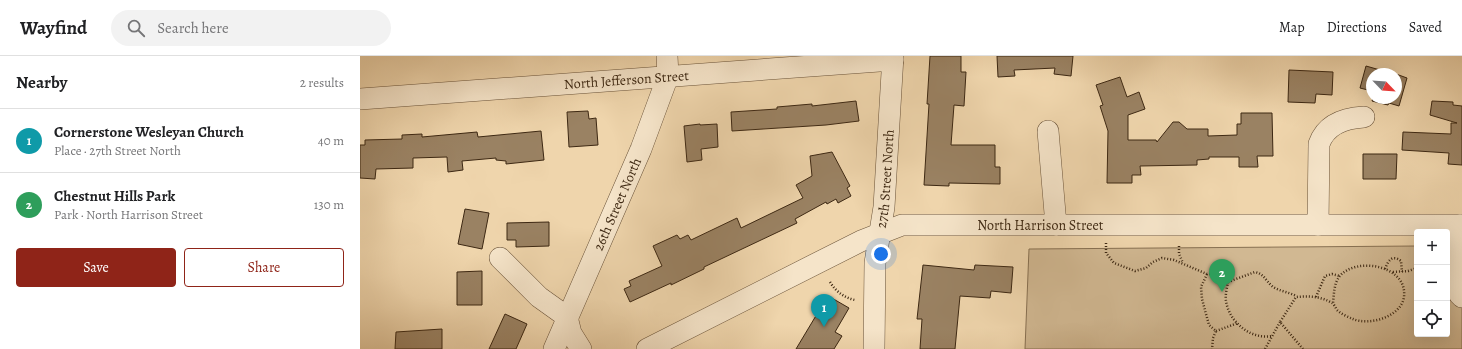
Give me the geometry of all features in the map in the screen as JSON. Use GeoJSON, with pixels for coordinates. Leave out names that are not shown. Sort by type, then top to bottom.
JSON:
{"type":"FeatureCollection","features":[{"type":"Feature","properties":{"kind":"street","name":"North Jefferson Street"},"geometry":{"type":"LineString","coordinates":[[360,100],[667,66],[893,58]]}},
{"type":"Feature","properties":{"kind":"street","name":"27th Street North"},"geometry":{"type":"LineString","coordinates":[[874,349],[875,263],[884,207],[893,58]]}},
{"type":"Feature","properties":{"kind":"street","name":"26th Street North"},"geometry":{"type":"LineString","coordinates":[[554,349],[641,149],[667,66]]}},
{"type":"Feature","properties":{"kind":"street"},"geometry":{"type":"LineString","coordinates":[[1318,225],[1319,144],[1321,138],[1338,122],[1353,117],[1364,116]]}},
{"type":"Feature","properties":{"kind":"street"},"geometry":{"type":"LineString","coordinates":[[1048,131],[1056,225]]}},
{"type":"Feature","properties":{"kind":"street","name":"North Harrison Street"},"geometry":{"type":"LineString","coordinates":[[647,349],[853,245],[902,225],[1461,225]]}},
{"type":"Feature","properties":{"kind":"street"},"geometry":{"type":"LineString","coordinates":[[1461,225],[1459,294],[1462,296]]}},
{"type":"Feature","properties":{"kind":"street"},"geometry":{"type":"LineString","coordinates":[[500,258],[539,297],[567,317],[571,334],[581,349]]}},
{"type":"Feature","properties":{"kind":"path"},"geometry":{"type":"LineString","coordinates":[[1105,225],[1106,253],[1114,263],[1135,271],[1146,268],[1153,262],[1162,258],[1184,263],[1206,274],[1215,274],[1228,282]]}},
{"type":"Feature","properties":{"kind":"path"},"geometry":{"type":"LineString","coordinates":[[1179,246],[1179,254],[1184,263]]}},
{"type":"Feature","properties":{"kind":"path"},"geometry":{"type":"LineString","coordinates":[[1385,269],[1390,259],[1394,257],[1401,261],[1402,272]]}},
{"type":"Feature","properties":{"kind":"path"},"geometry":{"type":"LineString","coordinates":[[1393,272],[1402,283],[1404,297],[1395,311],[1388,316],[1379,320],[1361,321],[1346,316],[1337,310],[1333,303],[1336,283],[1340,276],[1347,270],[1358,266],[1385,269],[1393,272],[1402,272],[1414,269]]}},
{"type":"Feature","properties":{"kind":"path"},"geometry":{"type":"LineString","coordinates":[[1228,282],[1255,272],[1264,275],[1271,286],[1290,292],[1296,296],[1311,296],[1333,303]]}},
{"type":"Feature","properties":{"kind":"path"},"geometry":{"type":"LineString","coordinates":[[1206,274],[1201,287],[1202,299],[1209,325],[1216,331]]}},
{"type":"Feature","properties":{"kind":"path"},"geometry":{"type":"LineString","coordinates":[[1316,297],[1325,276],[1332,274],[1340,276]]}},
{"type":"Feature","properties":{"kind":"path"},"geometry":{"type":"LineString","coordinates":[[830,282],[838,292],[846,297],[857,300]]}},
{"type":"Feature","properties":{"kind":"path"},"geometry":{"type":"LineString","coordinates":[[1228,282],[1226,300],[1227,307],[1238,323],[1248,333],[1261,337],[1272,336]]}},
{"type":"Feature","properties":{"kind":"path"},"geometry":{"type":"LineString","coordinates":[[1265,349],[1296,296]]}},
{"type":"Feature","properties":{"kind":"path"},"geometry":{"type":"LineString","coordinates":[[1280,322],[1303,349]]}},
{"type":"Feature","properties":{"kind":"path"},"geometry":{"type":"LineString","coordinates":[[1212,349],[1213,338],[1216,331],[1238,323]]}},
{"type":"Feature","properties":{"kind":"shaded area"},"geometry":{"type":"Polygon","coordinates":[[[1414,246],[1414,337],[1450,337],[1450,247],[1462,247],[1462,349],[1025,349],[1029,249],[1414,246]]]}},
{"type":"Feature","properties":{"kind":"building"},"geometry":{"type":"Polygon","coordinates":[[[930,56],[961,56],[961,72],[966,72],[964,106],[954,105],[951,145],[995,145],[995,167],[1000,167],[1000,184],[949,183],[949,186],[924,185],[929,104],[927,104],[930,56]]]}},
{"type":"Feature","properties":{"kind":"building"},"geometry":{"type":"Polygon","coordinates":[[[997,56],[1073,56],[1071,76],[1054,74],[1055,68],[1014,70],[1015,76],[998,77],[997,56]]]}},
{"type":"Feature","properties":{"kind":"building"},"geometry":{"type":"Polygon","coordinates":[[[1366,66],[1373,68],[1366,68],[1366,90],[1360,88],[1366,66]]]}},
{"type":"Feature","properties":{"kind":"building"},"geometry":{"type":"Polygon","coordinates":[[[1289,70],[1333,72],[1332,95],[1316,94],[1315,103],[1288,102],[1289,70]]]}},
{"type":"Feature","properties":{"kind":"building"},"geometry":{"type":"Polygon","coordinates":[[[1402,76],[1407,78],[1402,96],[1402,76]]]}},
{"type":"Feature","properties":{"kind":"building"},"geometry":{"type":"Polygon","coordinates":[[[1120,77],[1127,97],[1139,92],[1145,109],[1128,115],[1128,140],[1156,140],[1157,142],[1173,122],[1179,122],[1187,129],[1208,129],[1208,136],[1237,135],[1237,124],[1241,124],[1241,113],[1272,113],[1273,156],[1257,156],[1258,167],[1239,167],[1239,157],[1209,157],[1209,159],[1197,160],[1197,165],[1140,166],[1141,175],[1132,175],[1132,183],[1107,183],[1108,131],[1100,106],[1103,105],[1096,85],[1120,77]]]}},
{"type":"Feature","properties":{"kind":"building"},"geometry":{"type":"Polygon","coordinates":[[[856,101],[859,121],[826,125],[732,131],[731,112],[856,101]]]}},
{"type":"Feature","properties":{"kind":"building"},"geometry":{"type":"Polygon","coordinates":[[[1432,101],[1453,102],[1453,105],[1462,106],[1462,165],[1448,164],[1449,153],[1402,150],[1403,132],[1451,134],[1451,123],[1457,123],[1430,115],[1432,101]]]}},
{"type":"Feature","properties":{"kind":"building"},"geometry":{"type":"Polygon","coordinates":[[[588,111],[589,119],[596,118],[598,145],[569,147],[567,112],[588,111]]]}},
{"type":"Feature","properties":{"kind":"building"},"geometry":{"type":"Polygon","coordinates":[[[717,124],[718,147],[701,149],[702,160],[687,162],[684,126],[717,124]]]}},
{"type":"Feature","properties":{"kind":"building"},"geometry":{"type":"Polygon","coordinates":[[[541,131],[544,160],[506,164],[506,161],[496,160],[496,158],[462,161],[463,170],[448,172],[447,157],[413,158],[413,168],[376,169],[375,179],[360,178],[360,145],[365,145],[365,140],[402,139],[402,135],[422,134],[422,137],[477,132],[478,137],[541,131]]]}},
{"type":"Feature","properties":{"kind":"building"},"geometry":{"type":"Polygon","coordinates":[[[832,152],[850,186],[847,188],[851,196],[838,203],[836,199],[827,204],[826,202],[795,219],[797,223],[704,267],[704,269],[671,285],[671,283],[630,302],[624,289],[631,286],[629,281],[662,266],[653,246],[677,235],[680,239],[688,235],[691,240],[737,218],[741,228],[803,198],[796,185],[812,176],[810,156],[832,152]]]}},
{"type":"Feature","properties":{"kind":"building"},"geometry":{"type":"Polygon","coordinates":[[[1363,154],[1397,154],[1396,179],[1363,179],[1363,154]]]}},
{"type":"Feature","properties":{"kind":"building"},"geometry":{"type":"Polygon","coordinates":[[[465,209],[489,213],[482,249],[458,244],[465,209]]]}},
{"type":"Feature","properties":{"kind":"building"},"geometry":{"type":"Polygon","coordinates":[[[549,222],[549,246],[516,247],[516,240],[507,240],[507,223],[549,222]]]}},
{"type":"Feature","properties":{"kind":"building"},"geometry":{"type":"Polygon","coordinates":[[[923,265],[974,270],[975,265],[1013,267],[1011,293],[991,291],[990,298],[960,296],[955,349],[920,349],[922,319],[917,319],[923,265]]]}},
{"type":"Feature","properties":{"kind":"building"},"geometry":{"type":"Polygon","coordinates":[[[482,271],[482,305],[457,305],[457,272],[482,271]]]}},
{"type":"Feature","properties":{"kind":"building"},"geometry":{"type":"Polygon","coordinates":[[[830,297],[849,308],[835,332],[842,336],[834,349],[796,349],[817,314],[819,316],[830,297]]]}},
{"type":"Feature","properties":{"kind":"building"},"geometry":{"type":"Polygon","coordinates":[[[505,314],[527,324],[516,349],[489,349],[505,314]]]}},
{"type":"Feature","properties":{"kind":"building"},"geometry":{"type":"Polygon","coordinates":[[[442,329],[442,349],[395,349],[396,332],[442,329]]]}},
{"type":"Feature","properties":{"kind":"place","name":"Chestnut Hills Park"},"geometry":{"type":"Point","coordinates":[1222,292]}},
{"type":"Feature","properties":{"kind":"place","name":"Cornerstone Wesleyan Church"},"geometry":{"type":"Point","coordinates":[824,327]}}]}
